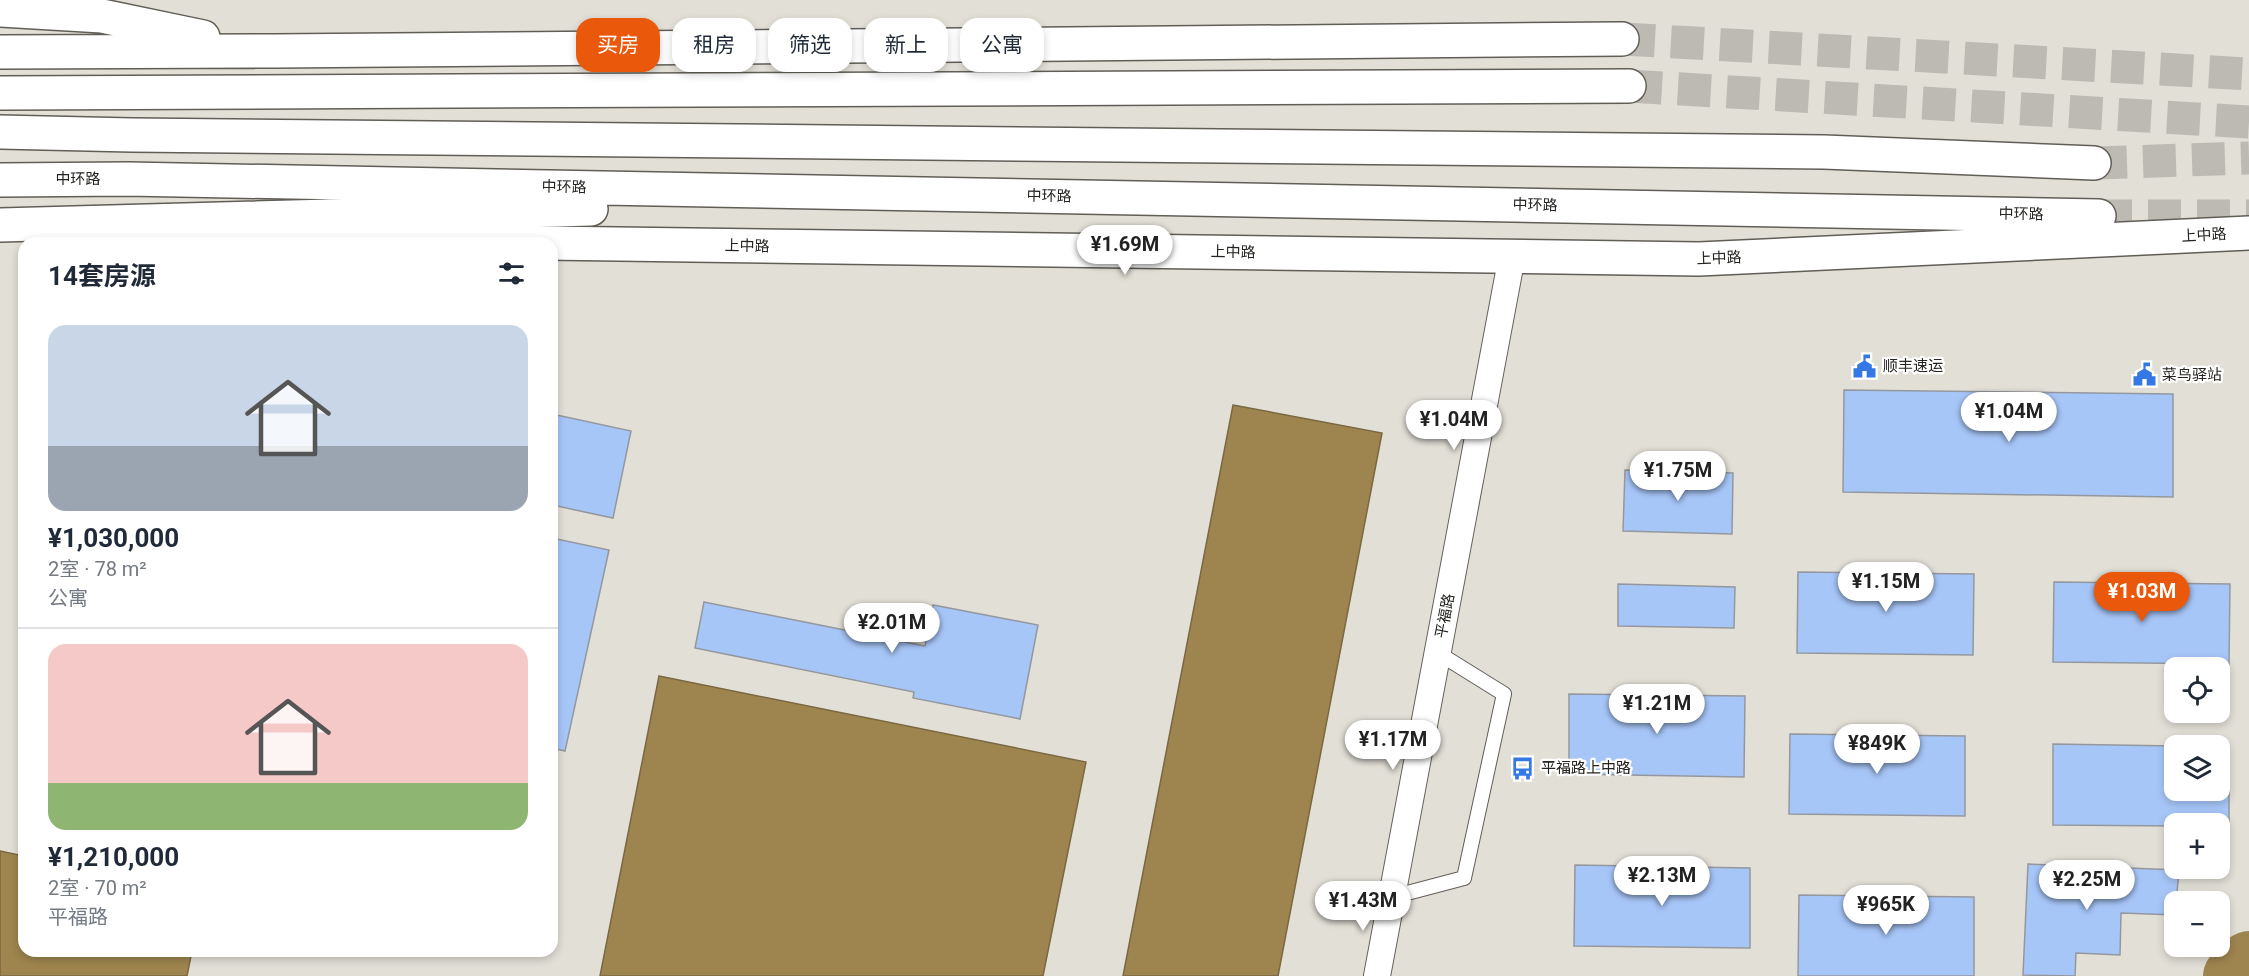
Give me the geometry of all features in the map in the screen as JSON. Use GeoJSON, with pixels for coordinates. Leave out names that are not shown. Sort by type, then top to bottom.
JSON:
{"type":"FeatureCollection","features":[{"type":"Feature","properties":{"kind":"main road"},"geometry":{"type":"LineString","coordinates":[[0,10],[102,16],[275,51]]}},
{"type":"Feature","properties":{"kind":"main road"},"geometry":{"type":"LineString","coordinates":[[0,52],[1622,39]]}},
{"type":"Feature","properties":{"kind":"main road"},"geometry":{"type":"LineString","coordinates":[[0,93],[1629,86]]}},
{"type":"Feature","properties":{"kind":"main road"},"geometry":{"type":"LineString","coordinates":[[0,132],[1824,152],[2094,163]]}},
{"type":"Feature","properties":{"kind":"main road","name":"中环路"},"geometry":{"type":"LineString","coordinates":[[0,180],[128,179],[2099,216]]}},
{"type":"Feature","properties":{"kind":"main road"},"geometry":{"type":"LineString","coordinates":[[0,225],[1058,196]]}},
{"type":"Feature","properties":{"kind":"main road","name":"上中路"},"geometry":{"type":"LineString","coordinates":[[558,243],[1699,259],[2249,233]]}},
{"type":"Feature","properties":{"kind":"main road","name":"上中路"},"geometry":{"type":"LineString","coordinates":[[0,236],[76,237]]}},
{"type":"Feature","properties":{"kind":"street","name":"平福路"},"geometry":{"type":"LineString","coordinates":[[1377,976],[1512,256]]}},
{"type":"Feature","properties":{"kind":"lane"},"geometry":{"type":"LineString","coordinates":[[1392,897],[1464,878],[1504,694],[1438,653]]}},
{"type":"Feature","properties":{"kind":"shaded area"},"geometry":{"type":"Polygon","coordinates":[[[1233,405],[1382,433],[1278,976],[1123,976],[1233,405]]]}},
{"type":"Feature","properties":{"kind":"shaded area"},"geometry":{"type":"Polygon","coordinates":[[[659,676],[1086,762],[1043,976],[600,976],[659,676]]]}},
{"type":"Feature","properties":{"kind":"shaded area"},"geometry":{"type":"Polygon","coordinates":[[[0,851],[18,855],[18,957],[191,957],[187,976],[0,976],[0,851]]]}},
{"type":"Feature","properties":{"kind":"building"},"geometry":{"type":"Polygon","coordinates":[[[1844,390],[2173,394],[2173,497],[1843,492],[1844,390]]]}},
{"type":"Feature","properties":{"kind":"building"},"geometry":{"type":"Polygon","coordinates":[[[558,415],[631,431],[613,518],[558,506],[558,415]]]}},
{"type":"Feature","properties":{"kind":"building"},"geometry":{"type":"Polygon","coordinates":[[[1625,470],[1733,473],[1732,534],[1623,531],[1625,470]]]}},
{"type":"Feature","properties":{"kind":"building"},"geometry":{"type":"Polygon","coordinates":[[[558,539],[609,550],[565,751],[558,749],[558,539]]]}},
{"type":"Feature","properties":{"kind":"building"},"geometry":{"type":"Polygon","coordinates":[[[1798,572],[1974,574],[1973,655],[1797,653],[1798,572]]]}},
{"type":"Feature","properties":{"kind":"building"},"geometry":{"type":"Polygon","coordinates":[[[2054,582],[2230,584],[2229,657],[2164,657],[2164,663],[2053,662],[2054,582]]]}},
{"type":"Feature","properties":{"kind":"building"},"geometry":{"type":"Polygon","coordinates":[[[1618,584],[1735,587],[1734,628],[1618,626],[1618,584]]]}},
{"type":"Feature","properties":{"kind":"building"},"geometry":{"type":"Polygon","coordinates":[[[704,602],[925,646],[933,605],[1038,625],[1020,719],[913,698],[914,692],[695,648],[704,602]]]}},
{"type":"Feature","properties":{"kind":"building"},"geometry":{"type":"Polygon","coordinates":[[[1569,694],[1745,696],[1744,777],[1569,774],[1569,694]]]}},
{"type":"Feature","properties":{"kind":"building"},"geometry":{"type":"Polygon","coordinates":[[[1790,734],[1965,736],[1965,816],[1789,814],[1790,734]]]}},
{"type":"Feature","properties":{"kind":"building"},"geometry":{"type":"Polygon","coordinates":[[[2053,744],[2164,746],[2164,801],[2229,801],[2229,813],[2164,813],[2164,826],[2053,825],[2053,744]]]}},
{"type":"Feature","properties":{"kind":"building"},"geometry":{"type":"Polygon","coordinates":[[[2028,864],[2164,869],[2164,879],[2178,879],[2177,891],[2164,891],[2164,915],[2121,913],[2120,955],[2076,953],[2075,976],[2023,975],[2028,864]]]}},
{"type":"Feature","properties":{"kind":"building"},"geometry":{"type":"Polygon","coordinates":[[[1575,865],[1750,868],[1750,948],[1574,946],[1575,865]]]}},
{"type":"Feature","properties":{"kind":"building"},"geometry":{"type":"Polygon","coordinates":[[[1799,895],[1974,897],[1974,976],[1798,976],[1799,895]]]}},
{"type":"Feature","properties":{"kind":"waterway"},"geometry":{"type":"LineString","coordinates":[[2233,976],[2241,966],[2249,961]]}},
{"type":"Feature","properties":{"kind":"tunnel"},"geometry":{"type":"LineString","coordinates":[[1622,39],[2249,74]]}},
{"type":"Feature","properties":{"kind":"tunnel"},"geometry":{"type":"LineString","coordinates":[[1629,86],[2249,122]]}},
{"type":"Feature","properties":{"kind":"tunnel"},"geometry":{"type":"LineString","coordinates":[[2094,163],[2249,158]]}},
{"type":"Feature","properties":{"kind":"tunnel"},"geometry":{"type":"LineString","coordinates":[[2099,216],[2249,216]]}},
{"type":"Feature","properties":{"kind":"place","name":"顺丰速运"},"geometry":{"type":"Point","coordinates":[1865,366]}},
{"type":"Feature","properties":{"kind":"place","name":"菜鸟驿站"},"geometry":{"type":"Point","coordinates":[2144,375]}},
{"type":"Feature","properties":{"kind":"place","name":"平福路上中路"},"geometry":{"type":"Point","coordinates":[1523,768]}}]}
